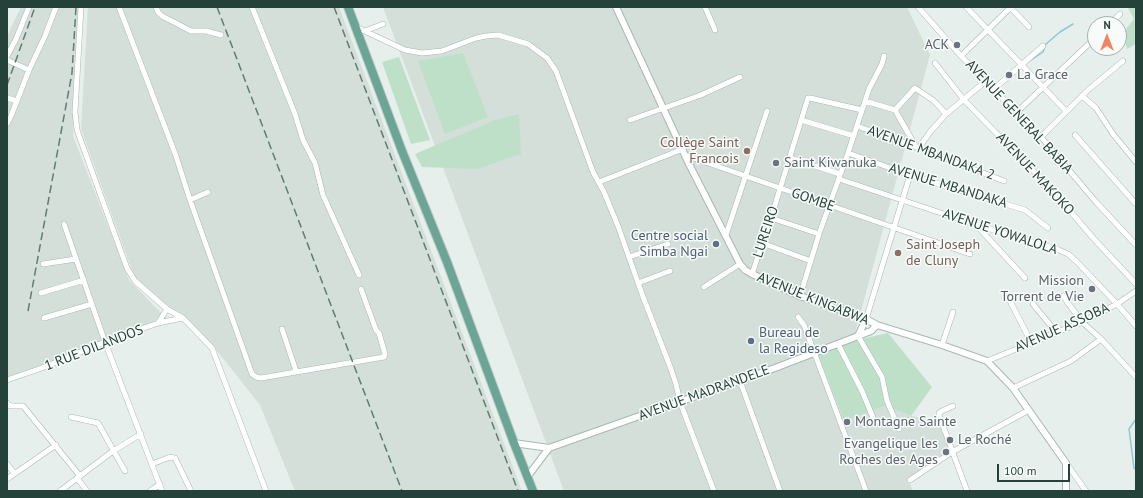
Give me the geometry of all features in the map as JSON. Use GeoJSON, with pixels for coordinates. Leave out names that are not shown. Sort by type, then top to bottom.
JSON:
{"type":"FeatureCollection","features":[{"type":"Feature","properties":{"kind":"main road"},"geometry":{"type":"LineString","coordinates":[[348,7],[402,151],[447,262],[533,491]]}},
{"type":"Feature","properties":{"kind":"street"},"geometry":{"type":"LineString","coordinates":[[7,56],[16,39],[29,7]]}},
{"type":"Feature","properties":{"kind":"street"},"geometry":{"type":"LineString","coordinates":[[7,122],[45,36],[56,7]]}},
{"type":"Feature","properties":{"kind":"street"},"geometry":{"type":"LineString","coordinates":[[81,7],[75,112],[77,130],[126,268],[135,281],[167,309],[183,318],[212,348],[266,491]]}},
{"type":"Feature","properties":{"kind":"street"},"geometry":{"type":"LineString","coordinates":[[119,7],[176,156],[190,200],[252,374],[261,378],[384,357],[386,354],[379,333],[376,330],[361,289]]}},
{"type":"Feature","properties":{"kind":"street"},"geometry":{"type":"LineString","coordinates":[[156,7],[162,16],[191,31],[206,31],[222,35]]}},
{"type":"Feature","properties":{"kind":"street"},"geometry":{"type":"LineString","coordinates":[[252,7],[295,114],[303,140],[315,163],[323,194],[359,275]]}},
{"type":"Feature","properties":{"kind":"street","name":"AVENUE KINGABWA"},"geometry":{"type":"LineString","coordinates":[[616,7],[663,109],[740,264],[752,274],[800,296],[866,319],[877,326],[942,345],[987,361],[1013,388],[1066,462]]}},
{"type":"Feature","properties":{"kind":"street"},"geometry":{"type":"LineString","coordinates":[[705,7],[715,30]]}},
{"type":"Feature","properties":{"kind":"street","name":"AVENUE GENERAL BABIA"},"geometry":{"type":"LineString","coordinates":[[918,7],[961,56],[1041,137],[1096,202],[1136,245]]}},
{"type":"Feature","properties":{"kind":"street"},"geometry":{"type":"LineString","coordinates":[[966,7],[1066,111]]}},
{"type":"Feature","properties":{"kind":"street"},"geometry":{"type":"LineString","coordinates":[[961,56],[1010,7],[1029,27]]}},
{"type":"Feature","properties":{"kind":"street"},"geometry":{"type":"LineString","coordinates":[[365,31],[383,24]]}},
{"type":"Feature","properties":{"kind":"street"},"geometry":{"type":"LineString","coordinates":[[356,27],[405,50],[422,53],[442,51],[476,38],[498,36],[528,44],[547,58],[556,71],[593,172],[604,192],[671,369],[680,402],[714,491]]}},
{"type":"Feature","properties":{"kind":"street"},"geometry":{"type":"LineString","coordinates":[[994,90],[1043,46]]}},
{"type":"Feature","properties":{"kind":"street"},"geometry":{"type":"LineString","coordinates":[[1017,112],[1087,46]]}},
{"type":"Feature","properties":{"kind":"street"},"geometry":{"type":"LineString","coordinates":[[800,296],[819,234],[840,177],[869,89],[882,64],[884,56]]}},
{"type":"Feature","properties":{"kind":"street"},"geometry":{"type":"LineString","coordinates":[[7,60],[29,70]]}},
{"type":"Feature","properties":{"kind":"street"},"geometry":{"type":"LineString","coordinates":[[1041,137],[1088,90],[1122,61]]}},
{"type":"Feature","properties":{"kind":"street","name":"AVENUE MAKOKO"},"geometry":{"type":"LineString","coordinates":[[935,63],[964,100],[1052,190],[1094,239],[1136,284]]}},
{"type":"Feature","properties":{"kind":"street"},"geometry":{"type":"LineString","coordinates":[[630,120],[701,95],[740,76]]}},
{"type":"Feature","properties":{"kind":"street"},"geometry":{"type":"LineString","coordinates":[[865,101],[895,110],[918,147],[946,114],[986,81]]}},
{"type":"Feature","properties":{"kind":"street"},"geometry":{"type":"LineString","coordinates":[[895,110],[914,88],[934,101],[946,114]]}},
{"type":"Feature","properties":{"kind":"street"},"geometry":{"type":"LineString","coordinates":[[1082,96],[1096,108],[1113,134],[1136,162]]}},
{"type":"Feature","properties":{"kind":"street"},"geometry":{"type":"LineString","coordinates":[[7,98],[17,101]]}},
{"type":"Feature","properties":{"kind":"street","name":"LUREIRO"},"geometry":{"type":"LineString","coordinates":[[752,274],[808,98],[862,110]]}},
{"type":"Feature","properties":{"kind":"street"},"geometry":{"type":"LineString","coordinates":[[726,235],[767,112]]}},
{"type":"Feature","properties":{"kind":"street"},"geometry":{"type":"LineString","coordinates":[[801,120],[854,136]]}},
{"type":"Feature","properties":{"kind":"street","name":"AVENUE MBANDAKA 2"},"geometry":{"type":"LineString","coordinates":[[857,126],[918,147],[1004,181]]}},
{"type":"Feature","properties":{"kind":"street"},"geometry":{"type":"LineString","coordinates":[[1075,135],[1136,204]]}},
{"type":"Feature","properties":{"kind":"street"},"geometry":{"type":"LineString","coordinates":[[599,182],[684,152]]}},
{"type":"Feature","properties":{"kind":"street","name":"GOMBE"},"geometry":{"type":"LineString","coordinates":[[684,152],[746,176],[970,254]]}},
{"type":"Feature","properties":{"kind":"street","name":"AVENUE MBANDAKA"},"geometry":{"type":"LineString","coordinates":[[848,153],[910,175],[1026,210],[1048,228]]}},
{"type":"Feature","properties":{"kind":"street","name":"AVENUE YOWALOLA"},"geometry":{"type":"LineString","coordinates":[[790,158],[903,200],[1068,254],[1117,304],[1136,326]]}},
{"type":"Feature","properties":{"kind":"street"},"geometry":{"type":"LineString","coordinates":[[899,429],[888,401],[882,377],[858,336],[866,319],[910,175]]}},
{"type":"Feature","properties":{"kind":"street"},"geometry":{"type":"LineString","coordinates":[[190,200],[208,192]]}},
{"type":"Feature","properties":{"kind":"street"},"geometry":{"type":"LineString","coordinates":[[771,218],[819,234]]}},
{"type":"Feature","properties":{"kind":"street"},"geometry":{"type":"LineString","coordinates":[[64,224],[105,342],[162,491]]}},
{"type":"Feature","properties":{"kind":"street"},"geometry":{"type":"LineString","coordinates":[[977,225],[1025,278]]}},
{"type":"Feature","properties":{"kind":"street"},"geometry":{"type":"LineString","coordinates":[[629,257],[668,244]]}},
{"type":"Feature","properties":{"kind":"street"},"geometry":{"type":"LineString","coordinates":[[762,244],[811,261]]}},
{"type":"Feature","properties":{"kind":"street"},"geometry":{"type":"LineString","coordinates":[[43,264],[76,260]]}},
{"type":"Feature","properties":{"kind":"street"},"geometry":{"type":"LineString","coordinates":[[704,287],[740,264]]}},
{"type":"Feature","properties":{"kind":"street"},"geometry":{"type":"LineString","coordinates":[[638,283],[670,271]]}},
{"type":"Feature","properties":{"kind":"street"},"geometry":{"type":"LineString","coordinates":[[41,293],[84,280]]}},
{"type":"Feature","properties":{"kind":"street","name":"AVENUE ASSOBA"},"geometry":{"type":"LineString","coordinates":[[987,361],[1082,322],[1117,304],[1136,291]]}},
{"type":"Feature","properties":{"kind":"street"},"geometry":{"type":"LineString","coordinates":[[1063,296],[1082,322],[1101,339],[1136,377]]}},
{"type":"Feature","properties":{"kind":"street"},"geometry":{"type":"LineString","coordinates":[[1008,297],[1031,342]]}},
{"type":"Feature","properties":{"kind":"street"},"geometry":{"type":"LineString","coordinates":[[44,318],[92,304]]}},
{"type":"Feature","properties":{"kind":"street"},"geometry":{"type":"LineString","coordinates":[[1033,304],[1056,332]]}},
{"type":"Feature","properties":{"kind":"street"},"geometry":{"type":"LineString","coordinates":[[158,323],[167,309]]}},
{"type":"Feature","properties":{"kind":"street"},"geometry":{"type":"LineString","coordinates":[[942,345],[953,312]]}},
{"type":"Feature","properties":{"kind":"street"},"geometry":{"type":"LineString","coordinates":[[798,317],[804,325],[866,491]]}},
{"type":"Feature","properties":{"kind":"street","name":"1 RUE DILANDOS"},"geometry":{"type":"LineString","coordinates":[[7,380],[158,323],[183,318]]}},
{"type":"Feature","properties":{"kind":"street","name":"AVENUE MADRANDELE"},"geometry":{"type":"LineString","coordinates":[[549,448],[740,381],[871,331],[877,326]]}},
{"type":"Feature","properties":{"kind":"street"},"geometry":{"type":"LineString","coordinates":[[282,329],[296,371]]}},
{"type":"Feature","properties":{"kind":"street"},"geometry":{"type":"LineString","coordinates":[[1013,388],[1071,360],[1101,339]]}},
{"type":"Feature","properties":{"kind":"street"},"geometry":{"type":"LineString","coordinates":[[838,344],[862,391],[874,420]]}},
{"type":"Feature","properties":{"kind":"street"},"geometry":{"type":"LineString","coordinates":[[740,381],[780,491]]}},
{"type":"Feature","properties":{"kind":"street"},"geometry":{"type":"LineString","coordinates":[[7,403],[12,406],[23,406],[56,445],[87,491]]}},
{"type":"Feature","properties":{"kind":"street"},"geometry":{"type":"LineString","coordinates":[[953,406],[942,411],[939,415],[965,490]]}},
{"type":"Feature","properties":{"kind":"street"},"geometry":{"type":"LineString","coordinates":[[910,480],[952,452],[1029,410]]}},
{"type":"Feature","properties":{"kind":"street"},"geometry":{"type":"LineString","coordinates":[[70,417],[98,424],[125,471]]}},
{"type":"Feature","properties":{"kind":"street"},"geometry":{"type":"LineString","coordinates":[[60,491],[113,451],[141,434]]}},
{"type":"Feature","properties":{"kind":"street"},"geometry":{"type":"LineString","coordinates":[[514,443],[549,448],[528,476]]}},
{"type":"Feature","properties":{"kind":"street"},"geometry":{"type":"LineString","coordinates":[[7,479],[56,445]]}},
{"type":"Feature","properties":{"kind":"street"},"geometry":{"type":"LineString","coordinates":[[152,464],[170,456],[175,458],[191,491]]}},
{"type":"Feature","properties":{"kind":"street"},"geometry":{"type":"LineString","coordinates":[[1066,462],[1066,491]]}},
{"type":"Feature","properties":{"kind":"street"},"geometry":{"type":"LineString","coordinates":[[1066,462],[1086,491]]}},
{"type":"Feature","properties":{"kind":"street"},"geometry":{"type":"LineString","coordinates":[[7,464],[14,473]]}},
{"type":"Feature","properties":{"kind":"street"},"geometry":{"type":"LineString","coordinates":[[150,491],[160,484]]}},
{"type":"Feature","properties":{"kind":"shaded area"},"geometry":{"type":"Polygon","coordinates":[[[21,7],[81,7],[73,136],[129,280],[169,321],[7,377],[7,36],[21,7]]]}},
{"type":"Feature","properties":{"kind":"shaded area"},"geometry":{"type":"Polygon","coordinates":[[[88,7],[339,7],[522,491],[295,491],[260,405],[214,347],[134,276],[81,129],[88,7]]]}},
{"type":"Feature","properties":{"kind":"shaded area"},"geometry":{"type":"Polygon","coordinates":[[[383,7],[907,7],[930,55],[853,341],[818,354],[844,421],[885,406],[911,416],[937,420],[952,452],[908,478],[913,491],[564,491],[383,7]]]}},
{"type":"Feature","properties":{"kind":"green space"},"geometry":{"type":"Polygon","coordinates":[[[1126,7],[1136,7],[1136,44],[1127,49],[1127,28],[1134,19],[1126,7]]]}},
{"type":"Feature","properties":{"kind":"green space"},"geometry":{"type":"Polygon","coordinates":[[[463,53],[488,117],[445,134],[418,61],[463,53]]]}},
{"type":"Feature","properties":{"kind":"green space"},"geometry":{"type":"Polygon","coordinates":[[[399,57],[430,140],[411,144],[382,62],[399,57]]]}},
{"type":"Feature","properties":{"kind":"green space"},"geometry":{"type":"Polygon","coordinates":[[[519,114],[521,154],[477,169],[422,167],[415,154],[495,120],[519,114]]]}},
{"type":"Feature","properties":{"kind":"green space"},"geometry":{"type":"Polygon","coordinates":[[[888,333],[932,387],[911,416],[885,406],[844,421],[818,354],[853,341],[888,333]]]}},
{"type":"Feature","properties":{"kind":"waterway"},"geometry":{"type":"LineString","coordinates":[[1028,62],[1043,52],[1046,44],[1060,32],[1073,24]]}},
{"type":"Feature","properties":{"kind":"waterway"},"geometry":{"type":"LineString","coordinates":[[1136,419],[1129,429],[1134,468],[1136,470]]}},
{"type":"Feature","properties":{"kind":"railway"},"geometry":{"type":"LineString","coordinates":[[7,85],[35,7]]}},
{"type":"Feature","properties":{"kind":"railway"},"geometry":{"type":"LineString","coordinates":[[28,311],[72,73],[76,7]]}},
{"type":"Feature","properties":{"kind":"railway"},"geometry":{"type":"LineString","coordinates":[[217,7],[402,491]]}},
{"type":"Feature","properties":{"kind":"railway"},"geometry":{"type":"LineString","coordinates":[[334,7],[518,491]]}},
{"type":"Feature","properties":{"kind":"place","name":"ACK"},"geometry":{"type":"Point","coordinates":[957,45]}},
{"type":"Feature","properties":{"kind":"place","name":"La Grace"},"geometry":{"type":"Point","coordinates":[1009,75]}},
{"type":"Feature","properties":{"kind":"place","name":"Collège Saint Francois"},"geometry":{"type":"Point","coordinates":[747,151]}},
{"type":"Feature","properties":{"kind":"place","name":"Saint Kiwanuka"},"geometry":{"type":"Point","coordinates":[776,163]}},
{"type":"Feature","properties":{"kind":"place","name":"Centre social Simba Ngai"},"geometry":{"type":"Point","coordinates":[716,244]}},
{"type":"Feature","properties":{"kind":"place","name":"Saint Joseph de Cluny"},"geometry":{"type":"Point","coordinates":[898,253]}},
{"type":"Feature","properties":{"kind":"place","name":"Mission Torrent de Vie"},"geometry":{"type":"Point","coordinates":[1092,289]}},
{"type":"Feature","properties":{"kind":"place","name":"Bureau de la Regideso"},"geometry":{"type":"Point","coordinates":[751,341]}},
{"type":"Feature","properties":{"kind":"place","name":"Montagne Sainte"},"geometry":{"type":"Point","coordinates":[847,422]}},
{"type":"Feature","properties":{"kind":"place","name":"Le Roché"},"geometry":{"type":"Point","coordinates":[950,440]}},
{"type":"Feature","properties":{"kind":"place","name":"Evangelique les Roches des Ages"},"geometry":{"type":"Point","coordinates":[946,452]}}]}
